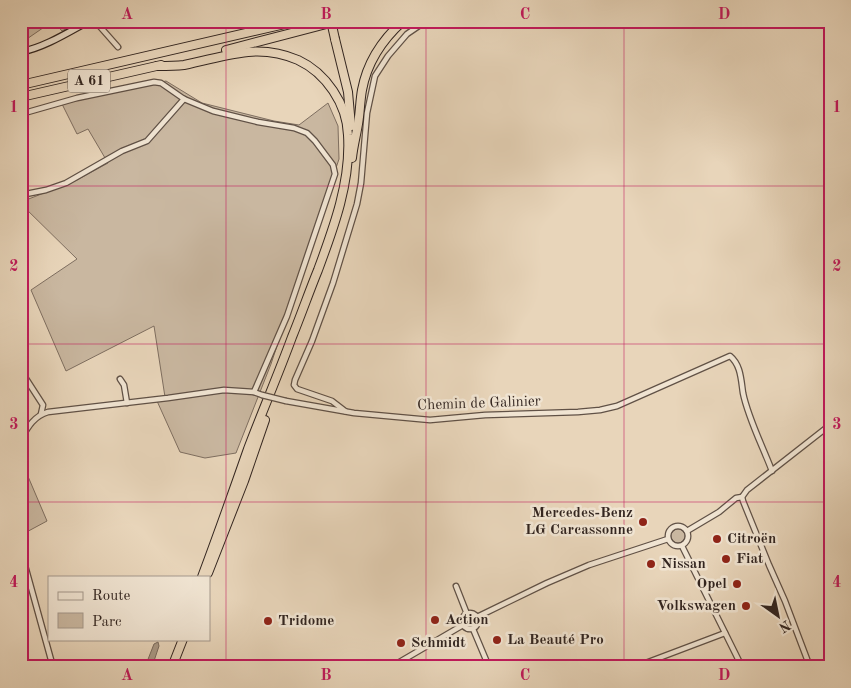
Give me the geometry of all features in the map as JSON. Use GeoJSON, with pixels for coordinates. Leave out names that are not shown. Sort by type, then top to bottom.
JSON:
{"type":"FeatureCollection","features":[{"type":"Feature","properties":{"kind":"highway","name":"A 61"},"geometry":{"type":"LineString","coordinates":[[21,85],[298,21]]}},
{"type":"Feature","properties":{"kind":"highway"},"geometry":{"type":"LineString","coordinates":[[331,21],[338,38]]}},
{"type":"Feature","properties":{"kind":"highway","name":"A 61"},"geometry":{"type":"LineString","coordinates":[[21,97],[234,48],[337,21]]}},
{"type":"Feature","properties":{"kind":"highway"},"geometry":{"type":"LineString","coordinates":[[207,576],[338,227],[346,198],[352,140],[350,110],[337,21]]}},
{"type":"Feature","properties":{"kind":"highway"},"geometry":{"type":"LineString","coordinates":[[202,576],[248,449],[275,384],[334,225],[358,124],[366,74],[382,44],[403,21]]}},
{"type":"Feature","properties":{"kind":"highway"},"geometry":{"type":"LineString","coordinates":[[157,66],[182,65],[244,51],[275,53],[298,60],[323,77],[338,99],[348,129],[351,152]]}},
{"type":"Feature","properties":{"kind":"highway"},"geometry":{"type":"LineString","coordinates":[[167,667],[178,640]]}},
{"type":"Feature","properties":{"kind":"highway"},"geometry":{"type":"LineString","coordinates":[[172,667],[183,640]]}},
{"type":"Feature","properties":{"kind":"main road"},"geometry":{"type":"LineString","coordinates":[[21,52],[42,45],[89,21]]}},
{"type":"Feature","properties":{"kind":"street"},"geometry":{"type":"LineString","coordinates":[[95,21],[118,47]]}},
{"type":"Feature","properties":{"kind":"street"},"geometry":{"type":"LineString","coordinates":[[346,412],[332,401],[297,389],[294,385],[295,380],[327,299],[358,204],[367,113],[375,76],[388,56],[407,34],[426,21]]}},
{"type":"Feature","properties":{"kind":"street"},"geometry":{"type":"LineString","coordinates":[[21,114],[77,98],[154,82],[161,83],[184,98],[213,111],[258,122],[294,128],[307,133],[315,141],[333,165],[335,174],[286,316],[254,392]]}},
{"type":"Feature","properties":{"kind":"street"},"geometry":{"type":"LineString","coordinates":[[21,195],[46,190],[66,183],[122,151],[147,141],[184,98]]}},
{"type":"Feature","properties":{"kind":"street","name":"Chemin de Galinier"},"geometry":{"type":"LineString","coordinates":[[41,414],[224,390],[254,392],[286,401],[346,412],[430,420],[485,415],[600,410],[617,406],[730,356],[736,360],[744,398],[772,471]]}},
{"type":"Feature","properties":{"kind":"street"},"geometry":{"type":"LineString","coordinates":[[21,371],[43,405],[41,414],[31,423],[21,439]]}},
{"type":"Feature","properties":{"kind":"street"},"geometry":{"type":"LineString","coordinates":[[120,379],[124,385],[127,403]]}},
{"type":"Feature","properties":{"kind":"street"},"geometry":{"type":"LineString","coordinates":[[687,531],[720,512],[736,498],[742,496],[830,426]]}},
{"type":"Feature","properties":{"kind":"street"},"geometry":{"type":"LineString","coordinates":[[742,496],[810,667]]}},
{"type":"Feature","properties":{"kind":"street"},"geometry":{"type":"LineString","coordinates":[[682,526],[687,531],[688,538],[682,546],[672,545],[668,539],[669,532],[674,527],[682,526]]}},
{"type":"Feature","properties":{"kind":"street"},"geometry":{"type":"LineString","coordinates":[[477,617],[547,583],[590,565],[668,539]]}},
{"type":"Feature","properties":{"kind":"street"},"geometry":{"type":"LineString","coordinates":[[682,546],[742,667]]}},
{"type":"Feature","properties":{"kind":"street"},"geometry":{"type":"LineString","coordinates":[[21,551],[53,667]]}},
{"type":"Feature","properties":{"kind":"street"},"geometry":{"type":"LineString","coordinates":[[456,586],[467,614]]}},
{"type":"Feature","properties":{"kind":"street"},"geometry":{"type":"LineString","coordinates":[[467,614],[477,617]]}},
{"type":"Feature","properties":{"kind":"street"},"geometry":{"type":"LineString","coordinates":[[467,614],[463,619],[463,625],[467,629],[476,628],[478,623],[477,617]]}},
{"type":"Feature","properties":{"kind":"street"},"geometry":{"type":"LineString","coordinates":[[391,667],[463,625]]}},
{"type":"Feature","properties":{"kind":"street"},"geometry":{"type":"LineString","coordinates":[[473,629],[489,667]]}},
{"type":"Feature","properties":{"kind":"street"},"geometry":{"type":"LineString","coordinates":[[635,667],[725,633]]}},
{"type":"Feature","properties":{"kind":"green space"},"geometry":{"type":"Polygon","coordinates":[[[21,21],[53,21],[21,43],[21,21]]]}},
{"type":"Feature","properties":{"kind":"green space"},"geometry":{"type":"Polygon","coordinates":[[[53,21],[80,21],[62,31],[53,21]]]}},
{"type":"Feature","properties":{"kind":"green space"},"geometry":{"type":"Polygon","coordinates":[[[166,81],[202,103],[274,121],[299,125],[328,103],[338,126],[339,159],[271,364],[236,453],[205,458],[180,452],[157,401],[165,397],[154,326],[66,371],[31,290],[77,259],[21,204],[21,202],[77,180],[108,163],[88,129],[77,134],[62,104],[166,81]]]}},
{"type":"Feature","properties":{"kind":"green space"},"geometry":{"type":"Polygon","coordinates":[[[21,460],[47,521],[21,535],[21,460]]]}},
{"type":"Feature","properties":{"kind":"green space"},"geometry":{"type":"Polygon","coordinates":[[[675,529],[681,529],[685,536],[681,543],[675,543],[671,539],[671,533],[675,529]]]}},
{"type":"Feature","properties":{"kind":"shaded area"},"geometry":{"type":"Polygon","coordinates":[[[158,642],[159,646],[152,667],[145,667],[154,644],[158,642]]]}},
{"type":"Feature","properties":{"kind":"place","name":"Mercedes-Benz LG Carcassonne"},"geometry":{"type":"Point","coordinates":[643,522]}},
{"type":"Feature","properties":{"kind":"place","name":"Citroën"},"geometry":{"type":"Point","coordinates":[717,539]}},
{"type":"Feature","properties":{"kind":"place","name":"Fiat"},"geometry":{"type":"Point","coordinates":[726,559]}},
{"type":"Feature","properties":{"kind":"place","name":"Nissan"},"geometry":{"type":"Point","coordinates":[651,564]}},
{"type":"Feature","properties":{"kind":"place","name":"Opel"},"geometry":{"type":"Point","coordinates":[737,584]}},
{"type":"Feature","properties":{"kind":"place","name":"Volkswagen"},"geometry":{"type":"Point","coordinates":[746,606]}},
{"type":"Feature","properties":{"kind":"place","name":"Action"},"geometry":{"type":"Point","coordinates":[435,620]}},
{"type":"Feature","properties":{"kind":"place","name":"Tridome"},"geometry":{"type":"Point","coordinates":[268,621]}},
{"type":"Feature","properties":{"kind":"place","name":"La Beauté Pro"},"geometry":{"type":"Point","coordinates":[497,640]}},
{"type":"Feature","properties":{"kind":"place","name":"Schmidt"},"geometry":{"type":"Point","coordinates":[401,643]}}]}
